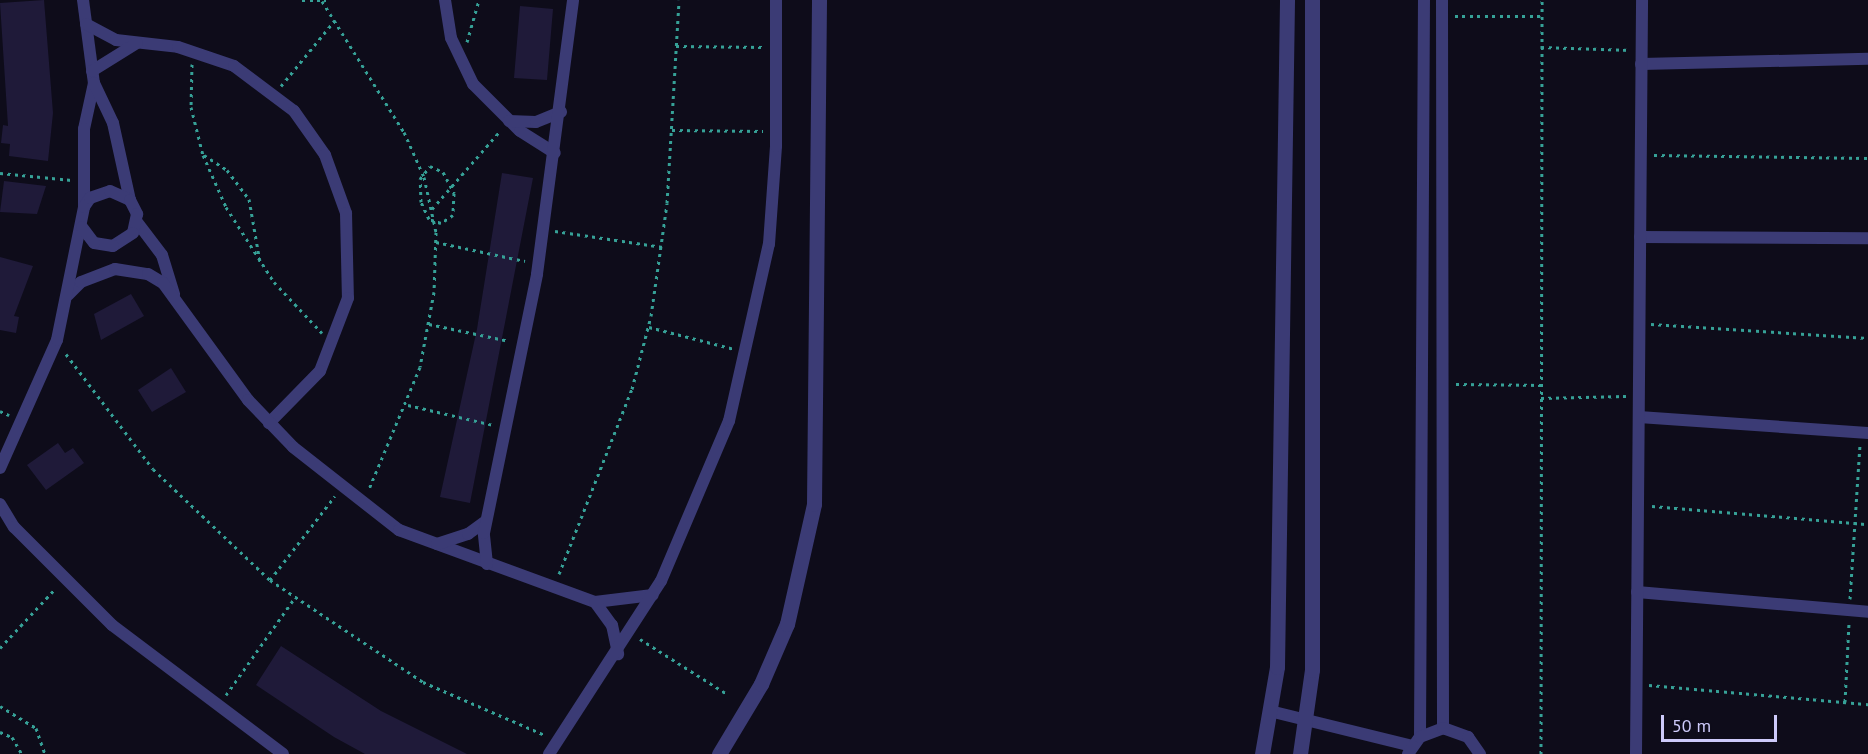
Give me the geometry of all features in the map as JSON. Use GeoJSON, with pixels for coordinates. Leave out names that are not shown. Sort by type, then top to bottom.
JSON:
{"type":"FeatureCollection","features":[{"type":"Feature","properties":{"kind":"street"},"geometry":{"type":"LineString","coordinates":[[83,0],[93,77],[113,123],[137,222],[162,255],[175,296],[209,350],[269,423],[341,489],[399,530],[553,589],[595,602],[653,595]]}},
{"type":"Feature","properties":{"kind":"street"},"geometry":{"type":"LineString","coordinates":[[445,0],[460,62],[484,98],[509,121],[555,153]]}},
{"type":"Feature","properties":{"kind":"street"},"geometry":{"type":"LineString","coordinates":[[487,564],[486,521],[507,429],[539,263],[561,112],[573,0]]}},
{"type":"Feature","properties":{"kind":"street"},"geometry":{"type":"LineString","coordinates":[[549,754],[618,654],[653,595],[714,463],[748,352],[769,244],[776,132],[776,0]]}},
{"type":"Feature","properties":{"kind":"street"},"geometry":{"type":"LineString","coordinates":[[719,754],[761,684],[787,624],[814,504],[819,0]]}},
{"type":"Feature","properties":{"kind":"street"},"geometry":{"type":"LineString","coordinates":[[1262,754],[1277,658],[1287,0]]}},
{"type":"Feature","properties":{"kind":"street"},"geometry":{"type":"LineString","coordinates":[[1300,754],[1307,720],[1312,670],[1312,0]]}},
{"type":"Feature","properties":{"kind":"street"},"geometry":{"type":"LineString","coordinates":[[1413,746],[1423,424],[1424,0]]}},
{"type":"Feature","properties":{"kind":"street"},"geometry":{"type":"LineString","coordinates":[[1442,0],[1443,728]]}},
{"type":"Feature","properties":{"kind":"street"},"geometry":{"type":"LineString","coordinates":[[1636,754],[1642,0]]}},
{"type":"Feature","properties":{"kind":"street"},"geometry":{"type":"LineString","coordinates":[[86,24],[116,40],[193,50],[234,66],[276,93],[316,140],[346,213],[350,288],[334,344],[309,387],[269,423]]}},
{"type":"Feature","properties":{"kind":"street"},"geometry":{"type":"LineString","coordinates":[[0,468],[57,340],[68,295],[69,260],[82,226],[85,113],[93,77],[138,43]]}},
{"type":"Feature","properties":{"kind":"street"},"geometry":{"type":"LineString","coordinates":[[1641,64],[1868,59]]}},
{"type":"Feature","properties":{"kind":"street"},"geometry":{"type":"LineString","coordinates":[[509,121],[536,122],[561,112]]}},
{"type":"Feature","properties":{"kind":"street"},"geometry":{"type":"LineString","coordinates":[[84,207],[110,191],[130,200]]}},
{"type":"Feature","properties":{"kind":"street"},"geometry":{"type":"LineString","coordinates":[[1425,218],[1441,218]]}},
{"type":"Feature","properties":{"kind":"street"},"geometry":{"type":"LineString","coordinates":[[82,226],[94,243],[114,246],[125,242],[137,222]]}},
{"type":"Feature","properties":{"kind":"street"},"geometry":{"type":"LineString","coordinates":[[1640,237],[1868,238]]}},
{"type":"Feature","properties":{"kind":"street"},"geometry":{"type":"LineString","coordinates":[[114,246],[115,269]]}},
{"type":"Feature","properties":{"kind":"street"},"geometry":{"type":"LineString","coordinates":[[68,295],[97,273],[115,269],[148,274],[175,296]]}},
{"type":"Feature","properties":{"kind":"street"},"geometry":{"type":"LineString","coordinates":[[1639,417],[1865,433]]}},
{"type":"Feature","properties":{"kind":"street"},"geometry":{"type":"LineString","coordinates":[[1423,424],[1442,425]]}},
{"type":"Feature","properties":{"kind":"street"},"geometry":{"type":"LineString","coordinates":[[0,504],[14,527],[63,579],[216,709],[283,754]]}},
{"type":"Feature","properties":{"kind":"street"},"geometry":{"type":"LineString","coordinates":[[434,544],[457,539],[486,521]]}},
{"type":"Feature","properties":{"kind":"street"},"geometry":{"type":"LineString","coordinates":[[0,524],[14,527]]}},
{"type":"Feature","properties":{"kind":"street"},"geometry":{"type":"LineString","coordinates":[[1637,592],[1868,612]]}},
{"type":"Feature","properties":{"kind":"street"},"geometry":{"type":"LineString","coordinates":[[595,602],[612,626],[618,654]]}},
{"type":"Feature","properties":{"kind":"street"},"geometry":{"type":"LineString","coordinates":[[1270,711],[1413,746],[1443,728]]}},
{"type":"Feature","properties":{"kind":"street"},"geometry":{"type":"LineString","coordinates":[[1443,728],[1468,737],[1480,754]]}},
{"type":"Feature","properties":{"kind":"path"},"geometry":{"type":"LineString","coordinates":[[302,0],[324,1],[382,90],[422,172],[434,222],[436,242],[429,324],[408,405],[362,504]]}},
{"type":"Feature","properties":{"kind":"path"},"geometry":{"type":"LineString","coordinates":[[460,62],[479,0]]}},
{"type":"Feature","properties":{"kind":"path"},"geometry":{"type":"LineString","coordinates":[[553,589],[619,424],[649,327],[663,247],[679,0]]}},
{"type":"Feature","properties":{"kind":"path"},"geometry":{"type":"LineString","coordinates":[[1541,754],[1542,0]]}},
{"type":"Feature","properties":{"kind":"path"},"geometry":{"type":"LineString","coordinates":[[1442,16],[1541,16]]}},
{"type":"Feature","properties":{"kind":"path"},"geometry":{"type":"LineString","coordinates":[[276,93],[335,20]]}},
{"type":"Feature","properties":{"kind":"path"},"geometry":{"type":"LineString","coordinates":[[676,46],[776,48]]}},
{"type":"Feature","properties":{"kind":"path"},"geometry":{"type":"LineString","coordinates":[[1541,47],[1641,50]]}},
{"type":"Feature","properties":{"kind":"path"},"geometry":{"type":"LineString","coordinates":[[193,50],[191,107],[202,155],[260,263],[334,344]]}},
{"type":"Feature","properties":{"kind":"path"},"geometry":{"type":"LineString","coordinates":[[432,209],[451,184],[509,121]]}},
{"type":"Feature","properties":{"kind":"path"},"geometry":{"type":"LineString","coordinates":[[672,130],[776,132]]}},
{"type":"Feature","properties":{"kind":"path"},"geometry":{"type":"LineString","coordinates":[[202,155],[227,170],[249,200],[260,235],[260,263]]}},
{"type":"Feature","properties":{"kind":"path"},"geometry":{"type":"LineString","coordinates":[[1641,155],[1868,158]]}},
{"type":"Feature","properties":{"kind":"path"},"geometry":{"type":"LineString","coordinates":[[422,172],[439,168],[451,184],[453,215],[434,222]]}},
{"type":"Feature","properties":{"kind":"path"},"geometry":{"type":"LineString","coordinates":[[422,172],[421,201],[434,222]]}},
{"type":"Feature","properties":{"kind":"path"},"geometry":{"type":"LineString","coordinates":[[0,173],[83,181]]}},
{"type":"Feature","properties":{"kind":"path"},"geometry":{"type":"LineString","coordinates":[[544,229],[663,247]]}},
{"type":"Feature","properties":{"kind":"path"},"geometry":{"type":"LineString","coordinates":[[436,242],[539,263]]}},
{"type":"Feature","properties":{"kind":"path"},"geometry":{"type":"LineString","coordinates":[[1640,323],[1868,338]]}},
{"type":"Feature","properties":{"kind":"path"},"geometry":{"type":"LineString","coordinates":[[429,324],[524,344]]}},
{"type":"Feature","properties":{"kind":"path"},"geometry":{"type":"LineString","coordinates":[[649,327],[748,352]]}},
{"type":"Feature","properties":{"kind":"path"},"geometry":{"type":"LineString","coordinates":[[57,340],[153,469],[270,580],[423,682],[516,727],[558,739]]}},
{"type":"Feature","properties":{"kind":"path"},"geometry":{"type":"LineString","coordinates":[[1442,383],[1541,385]]}},
{"type":"Feature","properties":{"kind":"path"},"geometry":{"type":"LineString","coordinates":[[1541,398],[1639,396]]}},
{"type":"Feature","properties":{"kind":"path"},"geometry":{"type":"LineString","coordinates":[[408,405],[507,429]]}},
{"type":"Feature","properties":{"kind":"path"},"geometry":{"type":"LineString","coordinates":[[1845,702],[1856,523],[1865,433]]}},
{"type":"Feature","properties":{"kind":"path"},"geometry":{"type":"LineString","coordinates":[[270,580],[341,489]]}},
{"type":"Feature","properties":{"kind":"path"},"geometry":{"type":"LineString","coordinates":[[1638,504],[1868,524]]}},
{"type":"Feature","properties":{"kind":"path"},"geometry":{"type":"LineString","coordinates":[[0,648],[63,579]]}},
{"type":"Feature","properties":{"kind":"path"},"geometry":{"type":"LineString","coordinates":[[216,709],[294,598]]}},
{"type":"Feature","properties":{"kind":"path"},"geometry":{"type":"LineString","coordinates":[[631,633],[727,694]]}},
{"type":"Feature","properties":{"kind":"path"},"geometry":{"type":"LineString","coordinates":[[1637,684],[1868,704]]}},
{"type":"Feature","properties":{"kind":"path"},"geometry":{"type":"LineString","coordinates":[[0,706],[31,722],[45,754]]}},
{"type":"Feature","properties":{"kind":"path"},"geometry":{"type":"LineString","coordinates":[[0,732],[12,737],[22,754]]}},
{"type":"Feature","properties":{"kind":"building"},"geometry":{"type":"Polygon","coordinates":[[[44,0],[53,113],[48,161],[9,156],[10,144],[1,143],[3,125],[8,126],[0,3],[44,0]]]}},
{"type":"Feature","properties":{"kind":"building"},"geometry":{"type":"Polygon","coordinates":[[[520,6],[553,9],[547,80],[514,78],[520,6]]]}},
{"type":"Feature","properties":{"kind":"building"},"geometry":{"type":"Polygon","coordinates":[[[502,173],[533,178],[470,503],[440,497],[477,329],[502,173]]]}},
{"type":"Feature","properties":{"kind":"building"},"geometry":{"type":"Polygon","coordinates":[[[4,181],[46,186],[37,214],[0,212],[4,181]]]}},
{"type":"Feature","properties":{"kind":"building"},"geometry":{"type":"Polygon","coordinates":[[[0,257],[33,266],[14,316],[19,317],[16,333],[0,330],[0,257]]]}},
{"type":"Feature","properties":{"kind":"building"},"geometry":{"type":"Polygon","coordinates":[[[131,294],[144,316],[101,340],[94,314],[131,294]]]}},
{"type":"Feature","properties":{"kind":"building"},"geometry":{"type":"Polygon","coordinates":[[[171,368],[186,392],[152,412],[138,390],[171,368]]]}},
{"type":"Feature","properties":{"kind":"building"},"geometry":{"type":"Polygon","coordinates":[[[58,443],[65,453],[73,448],[84,463],[46,490],[27,465],[58,443]]]}},
{"type":"Feature","properties":{"kind":"building"},"geometry":{"type":"Polygon","coordinates":[[[281,646],[381,711],[467,754],[365,754],[334,737],[256,685],[281,646]]]}}]}
